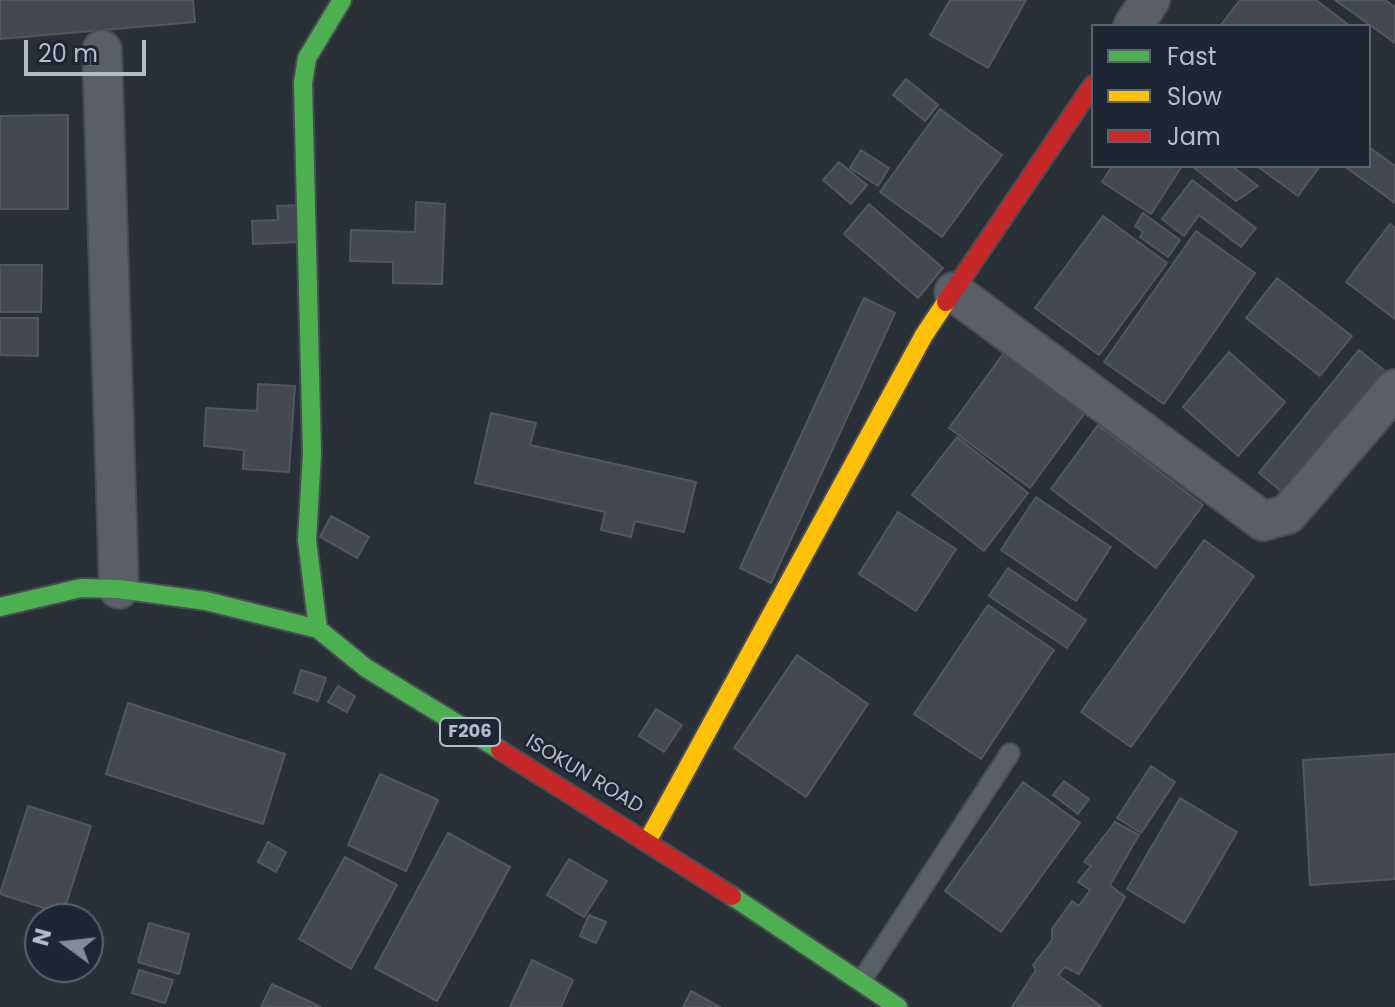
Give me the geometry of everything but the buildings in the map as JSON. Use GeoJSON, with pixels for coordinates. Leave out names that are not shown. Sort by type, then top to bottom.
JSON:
{"type":"FeatureCollection","features":[{"type":"Feature","properties":{"kind":"street"},"geometry":{"type":"LineString","coordinates":[[318,629],[307,540],[312,454],[303,83],[307,58],[342,0]]}},
{"type":"Feature","properties":{"kind":"street"},"geometry":{"type":"LineString","coordinates":[[1134,24],[1150,0]]}},
{"type":"Feature","properties":{"kind":"street"},"geometry":{"type":"LineString","coordinates":[[102,50],[119,589]]}},
{"type":"Feature","properties":{"kind":"street"},"geometry":{"type":"LineString","coordinates":[[648,840],[924,335],[1091,88]]}},
{"type":"Feature","properties":{"kind":"street"},"geometry":{"type":"LineString","coordinates":[[954,292],[1263,521],[1288,514],[1395,389]]}},
{"type":"Feature","properties":{"kind":"street","name":"ISOKUN ROAD"},"geometry":{"type":"LineString","coordinates":[[0,607],[81,588],[119,589],[206,601],[318,629],[366,668],[648,840],[862,980],[898,1007]]}},
{"type":"Feature","properties":{"kind":"lane"},"geometry":{"type":"LineString","coordinates":[[862,980],[1010,753]]}},
{"type":"Feature","properties":{"kind":"traffic: fast"},"geometry":{"type":"LineString","coordinates":[[318,629],[307,540],[312,454],[303,83],[307,58],[342,0]]}},
{"type":"Feature","properties":{"kind":"traffic: fast"},"geometry":{"type":"LineString","coordinates":[[0,607],[81,588],[119,589],[206,601],[318,629],[366,668],[500,750]]}},
{"type":"Feature","properties":{"kind":"traffic: fast"},"geometry":{"type":"LineString","coordinates":[[732,896],[898,1007]]}},
{"type":"Feature","properties":{"kind":"traffic: slow"},"geometry":{"type":"LineString","coordinates":[[648,840],[924,335],[946,302]]}},
{"type":"Feature","properties":{"kind":"traffic: jam"},"geometry":{"type":"LineString","coordinates":[[946,302],[1091,88]]}},
{"type":"Feature","properties":{"kind":"traffic: jam"},"geometry":{"type":"LineString","coordinates":[[500,750],[732,896]]}}]}
